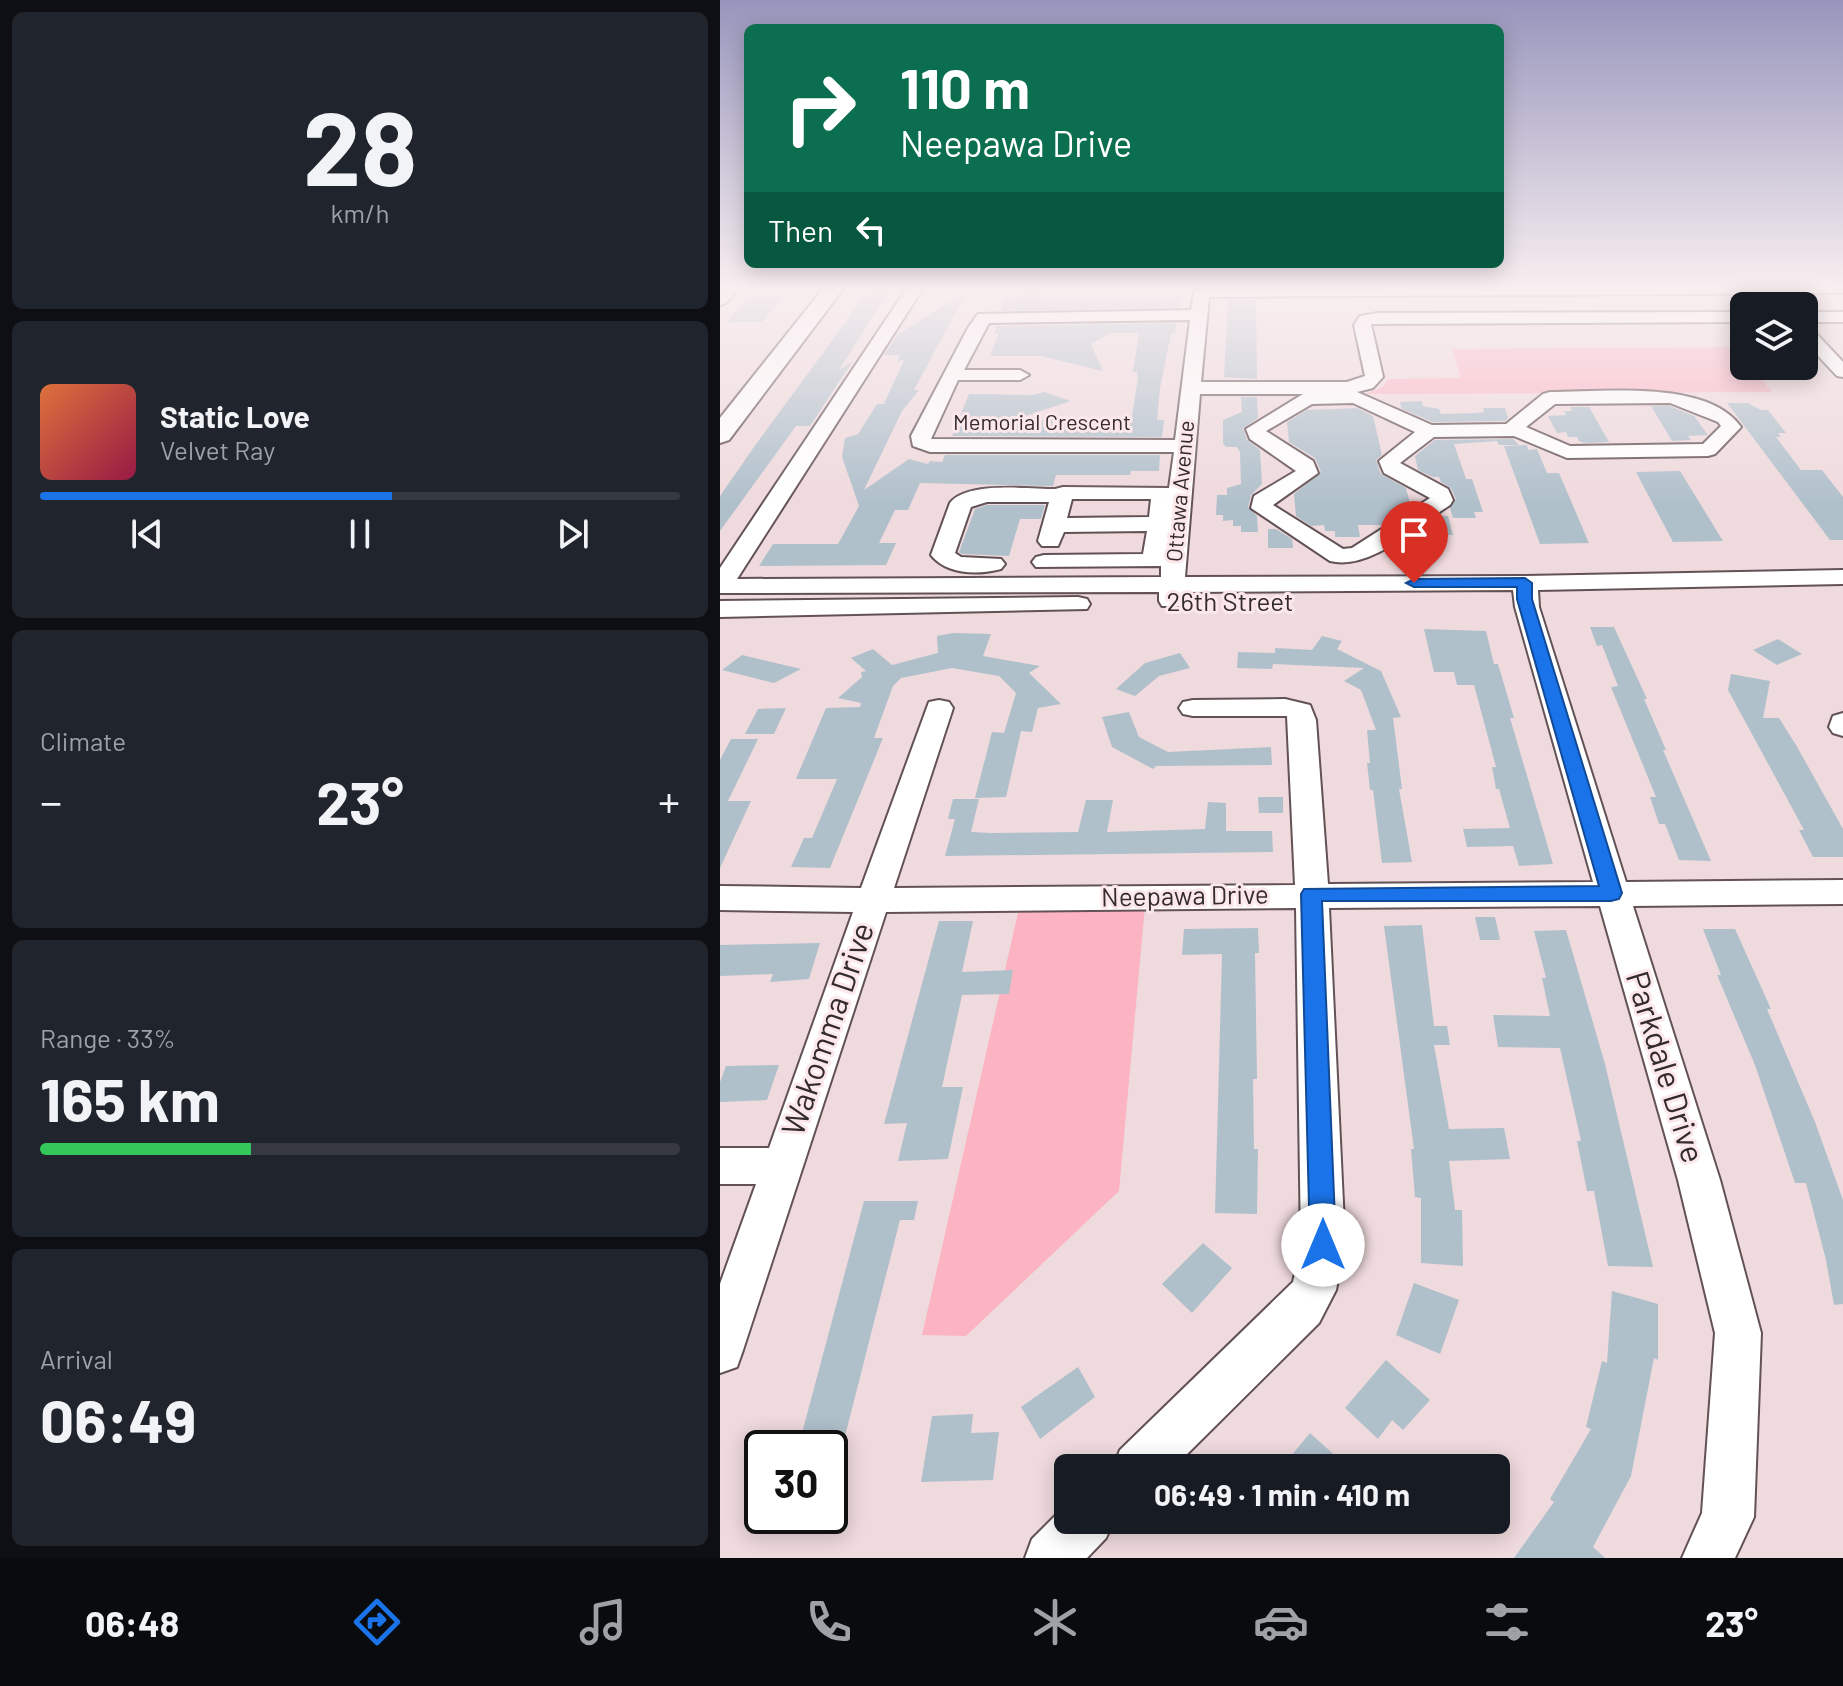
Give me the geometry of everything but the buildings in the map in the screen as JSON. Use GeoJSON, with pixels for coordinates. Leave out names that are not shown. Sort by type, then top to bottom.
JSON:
{"type":"FeatureCollection","features":[{"type":"Feature","properties":{"kind":"main road"},"geometry":{"type":"LineString","coordinates":[[720,405],[759,358]]}},
{"type":"Feature","properties":{"kind":"main road"},"geometry":{"type":"LineString","coordinates":[[720,435],[780,358]]}},
{"type":"Feature","properties":{"kind":"street"},"geometry":{"type":"LineString","coordinates":[[720,586],[869,358]]}},
{"type":"Feature","properties":{"kind":"street","name":"Memorial Crescent"},"geometry":{"type":"LineString","coordinates":[[963,358],[920,442],[943,447],[1184,446]]}},
{"type":"Feature","properties":{"kind":"street","name":"Ottawa Avenue"},"geometry":{"type":"LineString","coordinates":[[1171,593],[1167,524],[1184,446],[1194,358]]}},
{"type":"Feature","properties":{"kind":"street"},"geometry":{"type":"LineString","coordinates":[[1190,388],[1347,388],[1372,381],[1374,377],[1370,358]]}},
{"type":"Feature","properties":{"kind":"street"},"geometry":{"type":"LineString","coordinates":[[955,375],[1020,375]]}},
{"type":"Feature","properties":{"kind":"street"},"geometry":{"type":"LineString","coordinates":[[1348,556],[1262,508],[1262,501],[1307,473],[1306,465],[1257,435],[1256,429],[1308,398],[1356,397],[1429,431],[1517,430],[1567,452],[1708,450],[1731,427],[1725,418],[1673,397],[1550,398],[1515,426],[1517,430]]}},
{"type":"Feature","properties":{"kind":"street"},"geometry":{"type":"LineString","coordinates":[[1348,556],[1442,500],[1440,494],[1391,469],[1389,461],[1429,431]]}},
{"type":"Feature","properties":{"kind":"street"},"geometry":{"type":"LineString","coordinates":[[1035,571],[1054,525],[1063,493],[1163,493],[1167,524],[1154,561],[1035,571],[1016,564],[955,564],[943,555],[943,548],[965,500],[985,495],[1062,496]]}},
{"type":"Feature","properties":{"kind":"street"},"geometry":{"type":"LineString","coordinates":[[1054,525],[1167,524]]}},
{"type":"Feature","properties":{"kind":"street"},"geometry":{"type":"LineString","coordinates":[[1348,556],[1348,589]]}},
{"type":"Feature","properties":{"kind":"street","name":"26th Street"},"geometry":{"type":"LineString","coordinates":[[720,586],[1035,571],[1171,593]]}},
{"type":"Feature","properties":{"kind":"street","name":"26th Street"},"geometry":{"type":"LineString","coordinates":[[720,609],[1348,589],[1625,595],[1739,580],[1843,577]]}},
{"type":"Feature","properties":{"kind":"street","name":"Parkdale Drive"},"geometry":{"type":"LineString","coordinates":[[1525,591],[1611,893],[1699,1180],[1738,1333],[1728,1517],[1708,1558]]}},
{"type":"Feature","properties":{"kind":"street"},"geometry":{"type":"LineString","coordinates":[[1152,1454],[1303,1307],[1314,1290],[1323,1245],[1312,894],[1300,711],[1285,707],[1193,708]]}},
{"type":"Feature","properties":{"kind":"street","name":"Wakomma Drive"},"geometry":{"type":"LineString","coordinates":[[720,1350],[939,708]]}},
{"type":"Feature","properties":{"kind":"street","name":"Neepawa Drive"},"geometry":{"type":"LineString","coordinates":[[720,898],[871,900],[1843,892]]}},
{"type":"Feature","properties":{"kind":"street"},"geometry":{"type":"LineString","coordinates":[[720,1166],[781,1166]]}},
{"type":"Feature","properties":{"kind":"street"},"geometry":{"type":"LineString","coordinates":[[1051,1558],[1074,1534]]}},
{"type":"Feature","properties":{"kind":"shaded area"},"geometry":{"type":"Polygon","coordinates":[[[1455,358],[1730,358],[1730,380],[1762,380],[1772,392],[1365,394],[1383,387],[1388,379],[1461,378],[1455,358]]]}},
{"type":"Feature","properties":{"kind":"shaded area"},"geometry":{"type":"Polygon","coordinates":[[[1022,895],[1146,895],[1119,1191],[966,1336],[922,1335],[1022,895]]]}},
{"type":"Feature","properties":{"kind":"route"},"geometry":{"type":"LineString","coordinates":[[1323,1245],[1312,894],[1611,893],[1525,599],[1525,583],[1414,583]]}}]}
